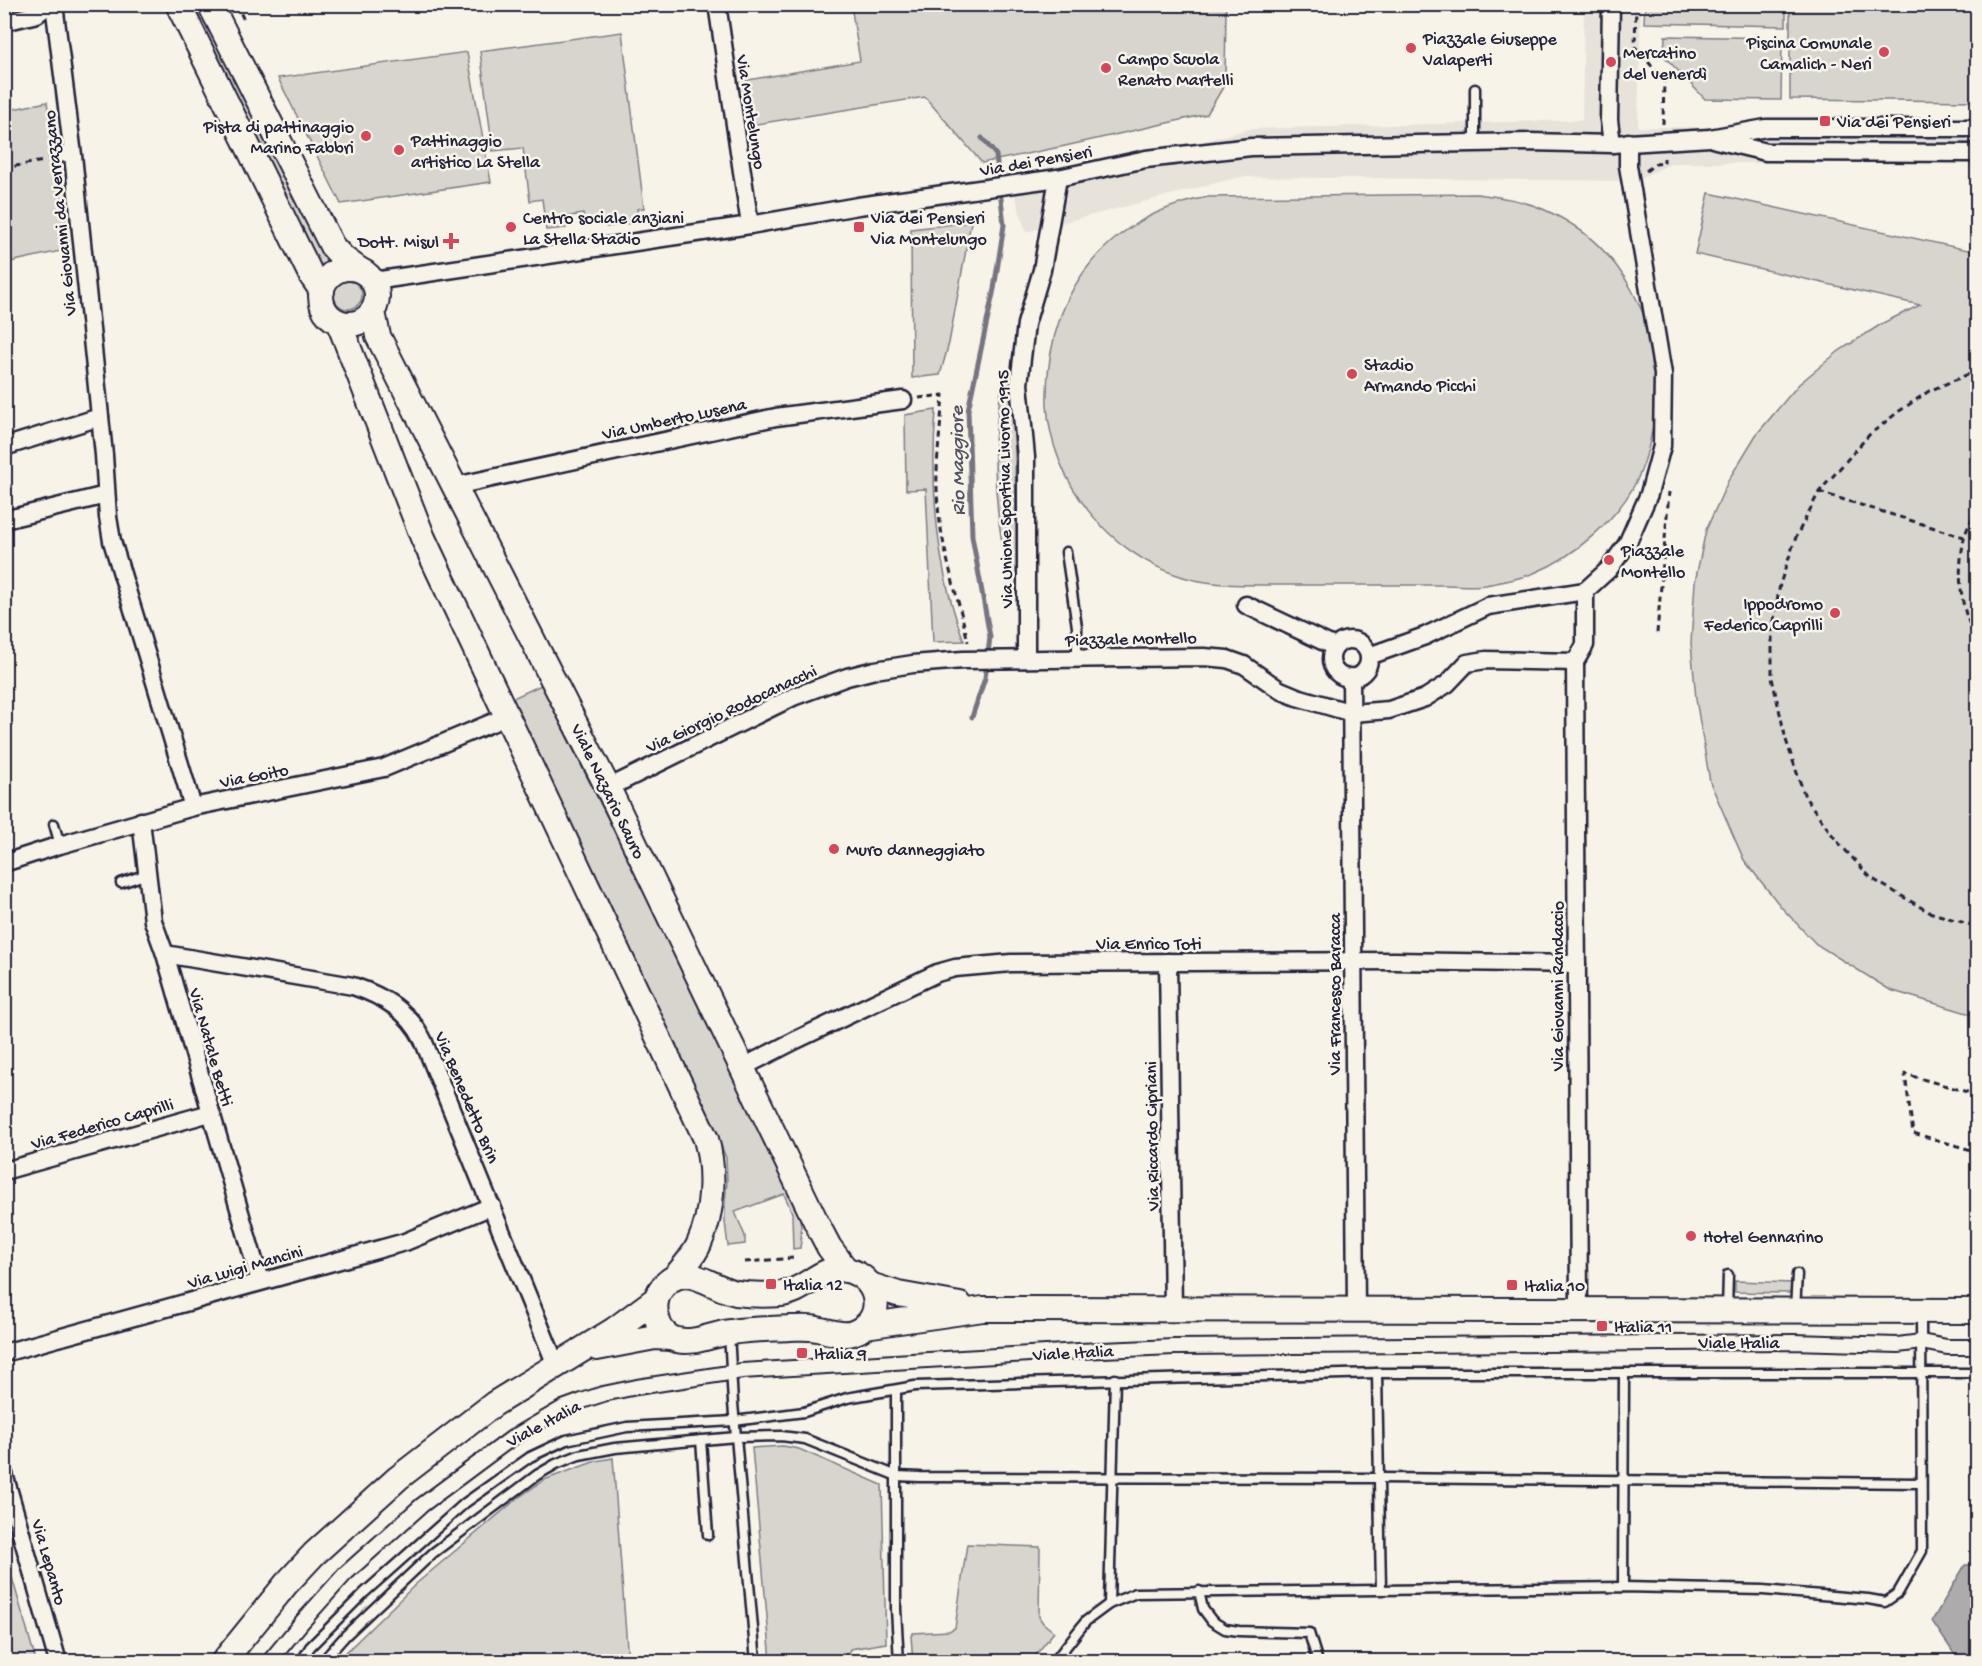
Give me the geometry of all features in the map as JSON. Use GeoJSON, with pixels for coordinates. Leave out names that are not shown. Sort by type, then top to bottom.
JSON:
{"type":"FeatureCollection","features":[{"type":"Feature","properties":{"kind":"main road"},"geometry":{"type":"LineString","coordinates":[[178,4],[311,275],[315,297],[321,301],[325,311],[332,319],[332,325],[423,538],[696,1117],[710,1152],[710,1188],[704,1229],[686,1265],[660,1289],[656,1299],[657,1321],[670,1338]]}},
{"type":"Feature","properties":{"kind":"main road"},"geometry":{"type":"LineString","coordinates":[[210,4],[332,246],[343,258],[366,275],[377,293],[377,302],[373,312],[362,322],[332,325]]}},
{"type":"Feature","properties":{"kind":"main road"},"geometry":{"type":"LineString","coordinates":[[315,297],[335,272],[346,268],[366,275]]}},
{"type":"Feature","properties":{"kind":"main road","name":"Viale Nazario Sauro"},"geometry":{"type":"LineString","coordinates":[[373,312],[378,336],[608,788],[818,1226],[829,1247],[846,1270]]}},
{"type":"Feature","properties":{"kind":"main road"},"geometry":{"type":"LineString","coordinates":[[674,1278],[694,1276],[728,1291],[772,1294],[792,1292],[826,1272],[846,1270]]}},
{"type":"Feature","properties":{"kind":"main road","name":"Viale Italia"},"geometry":{"type":"LineString","coordinates":[[846,1270],[862,1276],[870,1285],[898,1294],[982,1310]]}},
{"type":"Feature","properties":{"kind":"main road"},"geometry":{"type":"LineString","coordinates":[[865,1326],[876,1306],[870,1285]]}},
{"type":"Feature","properties":{"kind":"main road"},"geometry":{"type":"LineString","coordinates":[[224,1662],[286,1584],[314,1554],[398,1478],[494,1404],[614,1330],[656,1299]]}},
{"type":"Feature","properties":{"kind":"main road","name":"Viale Italia"},"geometry":{"type":"LineString","coordinates":[[670,1338],[689,1341],[729,1332],[802,1328],[847,1334],[865,1326],[982,1310],[1977,1311]]}},
{"type":"Feature","properties":{"kind":"main road"},"geometry":{"type":"LineString","coordinates":[[577,1353],[655,1337],[670,1338]]}},
{"type":"Feature","properties":{"kind":"street"},"geometry":{"type":"LineString","coordinates":[[4,22],[37,14],[52,4]]}},
{"type":"Feature","properties":{"kind":"street","name":"Via Giovanni da Verrazzano"},"geometry":{"type":"LineString","coordinates":[[52,4],[73,155],[106,495]]}},
{"type":"Feature","properties":{"kind":"street","name":"Via Montelungo"},"geometry":{"type":"LineString","coordinates":[[717,4],[750,225]]}},
{"type":"Feature","properties":{"kind":"street"},"geometry":{"type":"LineString","coordinates":[[1369,656],[1425,636],[1488,606],[1586,591],[1609,569],[1627,544],[1649,494],[1662,446],[1663,374],[1628,166],[1609,120],[1611,4]]}},
{"type":"Feature","properties":{"kind":"street","name":"Via dei Pensieri"},"geometry":{"type":"LineString","coordinates":[[366,275],[750,225],[858,206],[1058,178],[1146,159],[1251,147],[1619,143],[1710,138],[1766,128],[1977,128]]}},
{"type":"Feature","properties":{"kind":"street","name":"Via dei Pensieri"},"geometry":{"type":"LineString","coordinates":[[1710,138],[1766,152],[1977,153]]}},
{"type":"Feature","properties":{"kind":"street","name":"Via Unione Sportiva Livorno 1915"},"geometry":{"type":"LineString","coordinates":[[1016,659],[1026,457],[1019,384],[1026,324],[1042,270],[1058,178]]}},
{"type":"Feature","properties":{"kind":"street","name":"Via Umberto Lusena"},"geometry":{"type":"LineString","coordinates":[[455,486],[776,417],[903,400]]}},
{"type":"Feature","properties":{"kind":"street"},"geometry":{"type":"LineString","coordinates":[[4,447],[100,417]]}},
{"type":"Feature","properties":{"kind":"street"},"geometry":{"type":"LineString","coordinates":[[4,520],[106,495],[112,541],[118,563],[193,807]]}},
{"type":"Feature","properties":{"kind":"street"},"geometry":{"type":"LineString","coordinates":[[1575,662],[1585,645],[1586,591]]}},
{"type":"Feature","properties":{"kind":"street"},"geometry":{"type":"LineString","coordinates":[[1246,605],[1335,647]]}},
{"type":"Feature","properties":{"kind":"street"},"geometry":{"type":"LineString","coordinates":[[1346,640],[1358,641],[1369,656],[1369,662],[1363,672],[1351,677],[1340,674],[1333,665],[1332,653],[1335,647],[1346,640]]}},
{"type":"Feature","properties":{"kind":"street","name":"Piazzale Montello"},"geometry":{"type":"LineString","coordinates":[[1016,659],[1204,657],[1227,659],[1244,665],[1280,690],[1297,698],[1352,713],[1389,710],[1425,698],[1447,684],[1467,663],[1486,660],[1575,662]]}},
{"type":"Feature","properties":{"kind":"street","name":"Via Giorgio Rodocanacchi"},"geometry":{"type":"LineString","coordinates":[[608,788],[793,698],[823,686],[875,670],[959,660],[1016,659]]}},
{"type":"Feature","properties":{"kind":"street","name":"Via Giovanni Randaccio"},"geometry":{"type":"LineString","coordinates":[[1575,662],[1579,1309]]}},
{"type":"Feature","properties":{"kind":"street","name":"Via Francesco Baracca"},"geometry":{"type":"LineString","coordinates":[[1351,677],[1356,1310]]}},
{"type":"Feature","properties":{"kind":"street","name":"Via Goito"},"geometry":{"type":"LineString","coordinates":[[4,862],[193,807],[384,768],[508,716]]}},
{"type":"Feature","properties":{"kind":"street","name":"Via Natale Betti"},"geometry":{"type":"LineString","coordinates":[[141,821],[153,921],[165,954],[260,1281]]}},
{"type":"Feature","properties":{"kind":"street","name":"Via Benedetto Brin"},"geometry":{"type":"LineString","coordinates":[[165,954],[353,986],[371,992],[398,1008],[414,1024],[423,1040],[556,1365]]}},
{"type":"Feature","properties":{"kind":"street","name":"Via Enrico Toti"},"geometry":{"type":"LineString","coordinates":[[743,1067],[937,973],[954,968],[1011,963],[1353,961],[1577,963]]}},
{"type":"Feature","properties":{"kind":"street","name":"Via Riccardo Cipriani"},"geometry":{"type":"LineString","coordinates":[[1168,962],[1173,1309]]}},
{"type":"Feature","properties":{"kind":"street","name":"Via Federico Caprilli"},"geometry":{"type":"LineString","coordinates":[[4,1171],[210,1113]]}},
{"type":"Feature","properties":{"kind":"street","name":"Via Luigi Mancini"},"geometry":{"type":"LineString","coordinates":[[4,1353],[405,1242],[492,1206]]}},
{"type":"Feature","properties":{"kind":"street","name":"Viale Italia"},"geometry":{"type":"LineString","coordinates":[[269,1662],[345,1574],[422,1505],[512,1438],[563,1408],[603,1394],[672,1380],[730,1372],[1079,1350],[1174,1347],[1734,1342],[1898,1345],[1921,1342],[1947,1347],[1977,1347]]}},
{"type":"Feature","properties":{"kind":"street","name":"Via Lepanto"},"geometry":{"type":"LineString","coordinates":[[4,1474],[58,1662]]}},
{"type":"Feature","properties":{"kind":"lane"},"geometry":{"type":"LineString","coordinates":[[1475,88],[1475,143]]}},
{"type":"Feature","properties":{"kind":"lane"},"geometry":{"type":"LineString","coordinates":[[55,159],[73,155]]}},
{"type":"Feature","properties":{"kind":"lane"},"geometry":{"type":"LineString","coordinates":[[1066,552],[1077,627],[1077,658]]}},
{"type":"Feature","properties":{"kind":"lane"},"geometry":{"type":"LineString","coordinates":[[54,824],[60,844]]}},
{"type":"Feature","properties":{"kind":"lane"},"geometry":{"type":"LineString","coordinates":[[121,883],[147,874]]}},
{"type":"Feature","properties":{"kind":"lane"},"geometry":{"type":"LineString","coordinates":[[1795,1310],[1797,1274]]}},
{"type":"Feature","properties":{"kind":"lane"},"geometry":{"type":"LineString","coordinates":[[1727,1310],[1728,1275]]}},
{"type":"Feature","properties":{"kind":"lane"},"geometry":{"type":"LineString","coordinates":[[1054,1662],[1086,1621],[1109,1604],[1136,1593],[1623,1587],[1763,1590],[1885,1602],[1898,1593],[1922,1551],[1921,1311]]}},
{"type":"Feature","properties":{"kind":"lane"},"geometry":{"type":"LineString","coordinates":[[729,1332],[734,1421],[756,1662]]}},
{"type":"Feature","properties":{"kind":"lane"},"geometry":{"type":"LineString","coordinates":[[301,1662],[310,1647],[364,1593],[465,1503],[530,1457],[566,1440],[627,1427],[734,1421],[804,1412],[847,1398],[915,1386],[1377,1373],[1977,1372]]}},
{"type":"Feature","properties":{"kind":"lane"},"geometry":{"type":"LineString","coordinates":[[1377,1373],[1381,1589]]}},
{"type":"Feature","properties":{"kind":"lane"},"geometry":{"type":"LineString","coordinates":[[1623,1587],[1624,1373]]}},
{"type":"Feature","properties":{"kind":"lane"},"geometry":{"type":"LineString","coordinates":[[1109,1604],[1116,1379]]}},
{"type":"Feature","properties":{"kind":"lane"},"geometry":{"type":"LineString","coordinates":[[896,1390],[896,1610],[899,1662]]}},
{"type":"Feature","properties":{"kind":"lane"},"geometry":{"type":"LineString","coordinates":[[322,1662],[346,1635],[433,1553],[537,1475],[579,1455],[615,1448],[736,1437],[781,1436],[805,1439],[897,1476],[1921,1483]]}},
{"type":"Feature","properties":{"kind":"lane"},"geometry":{"type":"LineString","coordinates":[[701,1440],[708,1534]]}},
{"type":"Feature","properties":{"kind":"lane"},"geometry":{"type":"LineString","coordinates":[[1199,1591],[1203,1609],[1212,1621],[1225,1629],[1309,1633],[1318,1662]]}},
{"type":"Feature","properties":{"kind":"path"},"geometry":{"type":"LineString","coordinates":[[236,4],[249,30]]}},
{"type":"Feature","properties":{"kind":"path"},"geometry":{"type":"LineString","coordinates":[[1636,4],[1635,47],[1664,80],[1664,163]]}},
{"type":"Feature","properties":{"kind":"path"},"geometry":{"type":"LineString","coordinates":[[4,168],[55,159]]}},
{"type":"Feature","properties":{"kind":"path"},"geometry":{"type":"LineString","coordinates":[[315,297],[312,312],[332,325]]}},
{"type":"Feature","properties":{"kind":"path"},"geometry":{"type":"LineString","coordinates":[[1977,370],[1929,391],[1898,412],[1869,435],[1819,492],[1796,537],[1783,575],[1772,631],[1772,678],[1786,740],[1805,798],[1836,840],[1871,878],[1929,912],[1977,927]]}},
{"type":"Feature","properties":{"kind":"path"},"geometry":{"type":"LineString","coordinates":[[903,400],[943,395],[937,488],[940,527],[969,643],[959,660]]}},
{"type":"Feature","properties":{"kind":"path"},"geometry":{"type":"LineString","coordinates":[[1819,492],[1964,537]]}},
{"type":"Feature","properties":{"kind":"path"},"geometry":{"type":"LineString","coordinates":[[1977,508],[1964,537],[1959,584],[1970,628],[1977,640]]}},
{"type":"Feature","properties":{"kind":"path"},"geometry":{"type":"LineString","coordinates":[[1977,1095],[1905,1074],[1913,1133],[1977,1152]]}},
{"type":"Feature","properties":{"kind":"path"},"geometry":{"type":"LineString","coordinates":[[745,1262],[794,1258]]}},
{"type":"Feature","properties":{"kind":"shaded area"},"geometry":{"type":"Polygon","coordinates":[[[187,5],[201,5],[330,261],[320,272],[187,5]]]}},
{"type":"Feature","properties":{"kind":"shaded area"},"geometry":{"type":"Polygon","coordinates":[[[851,5],[1226,5],[1225,84],[1207,114],[982,163],[925,97],[750,125],[742,81],[860,61],[851,5]]]}},
{"type":"Feature","properties":{"kind":"shaded area","name":"Mercatino del venerdì"},"geometry":{"type":"Polygon","coordinates":[[[1584,5],[1641,5],[1638,127],[1977,128],[1977,163],[1673,163],[1634,181],[1240,177],[1026,232],[1014,192],[1249,129],[1582,120],[1584,5]]]}},
{"type":"Feature","properties":{"kind":"shaded area"},"geometry":{"type":"Polygon","coordinates":[[[1645,5],[1786,5],[1786,26],[1644,23],[1645,5]]]}},
{"type":"Feature","properties":{"kind":"shaded area","name":"Piscina Comunale Camalich - Neri"},"geometry":{"type":"Polygon","coordinates":[[[1790,5],[1977,5],[1977,101],[1790,99],[1790,5]]]}},
{"type":"Feature","properties":{"kind":"shaded area"},"geometry":{"type":"Polygon","coordinates":[[[622,32],[644,208],[637,209],[638,222],[606,227],[604,219],[588,221],[585,224],[583,214],[565,217],[566,228],[546,230],[542,199],[530,201],[523,148],[493,151],[480,51],[622,32]]]}},
{"type":"Feature","properties":{"kind":"shaded area"},"geometry":{"type":"Polygon","coordinates":[[[1665,36],[1782,38],[1781,100],[1705,99],[1664,56],[1665,36]]]}},
{"type":"Feature","properties":{"kind":"shaded area","name":"Pattinaggio artistico La Stella"},"geometry":{"type":"Polygon","coordinates":[[[467,52],[491,182],[341,204],[278,78],[467,52]]]}},
{"type":"Feature","properties":{"kind":"shaded area"},"geometry":{"type":"Polygon","coordinates":[[[47,102],[70,249],[5,263],[4,111],[47,102]]]}},
{"type":"Feature","properties":{"kind":"shaded area","name":"Ippodromo Federico Caprilli"},"geometry":{"type":"Polygon","coordinates":[[[1709,193],[1977,252],[1977,1016],[1890,990],[1816,944],[1782,908],[1744,860],[1710,782],[1696,699],[1691,643],[1695,582],[1706,530],[1729,479],[1756,435],[1799,384],[1839,351],[1883,323],[1920,305],[1695,254],[1709,193]]]}},
{"type":"Feature","properties":{"kind":"shaded area","name":"Stadio Armando Picchi"},"geometry":{"type":"Polygon","coordinates":[[[1477,194],[1528,204],[1545,210],[1572,225],[1595,243],[1615,265],[1632,290],[1644,316],[1652,345],[1656,375],[1656,405],[1652,434],[1644,462],[1629,495],[1607,522],[1579,547],[1534,573],[1481,586],[1229,584],[1194,580],[1156,566],[1132,552],[1089,512],[1060,461],[1051,434],[1047,405],[1048,370],[1057,326],[1072,291],[1085,270],[1119,236],[1160,211],[1208,197],[1477,194]]]}},
{"type":"Feature","properties":{"kind":"shaded area"},"geometry":{"type":"Polygon","coordinates":[[[971,222],[949,343],[940,375],[912,378],[911,229],[971,222]]]}},
{"type":"Feature","properties":{"kind":"shaded area"},"geometry":{"type":"Polygon","coordinates":[[[348,281],[358,285],[362,295],[358,305],[348,309],[338,305],[334,295],[338,285],[348,281]]]}},
{"type":"Feature","properties":{"kind":"shaded area"},"geometry":{"type":"Polygon","coordinates":[[[1003,376],[1010,376],[1015,454],[1017,577],[1009,578],[1002,545],[995,478],[997,419],[1003,376]]]}},
{"type":"Feature","properties":{"kind":"shaded area"},"geometry":{"type":"Polygon","coordinates":[[[936,410],[934,468],[937,527],[947,585],[964,641],[933,642],[926,489],[906,490],[905,415],[936,410]]]}},
{"type":"Feature","properties":{"kind":"shaded area"},"geometry":{"type":"Polygon","coordinates":[[[541,685],[792,1187],[801,1225],[800,1248],[793,1249],[792,1213],[784,1194],[735,1212],[745,1236],[745,1244],[728,1246],[725,1222],[726,1158],[717,1135],[511,699],[541,685]]]}},
{"type":"Feature","properties":{"kind":"shaded area"},"geometry":{"type":"Polygon","coordinates":[[[1735,1281],[1792,1283],[1792,1293],[1735,1292],[1735,1281]]]}},
{"type":"Feature","properties":{"kind":"shaded area"},"geometry":{"type":"Polygon","coordinates":[[[783,1446],[799,1449],[882,1485],[886,1643],[850,1649],[846,1661],[771,1661],[752,1448],[783,1446]]]}},
{"type":"Feature","properties":{"kind":"shaded area"},"geometry":{"type":"Polygon","coordinates":[[[613,1458],[628,1661],[337,1661],[417,1583],[518,1498],[544,1480],[596,1461],[613,1458]]]}},
{"type":"Feature","properties":{"kind":"shaded area"},"geometry":{"type":"Polygon","coordinates":[[[967,1544],[1040,1547],[1039,1617],[1054,1632],[1031,1661],[913,1661],[911,1636],[913,1633],[949,1631],[955,1628],[967,1544]]]}},
{"type":"Feature","properties":{"kind":"shaded area"},"geometry":{"type":"Polygon","coordinates":[[[5,1553],[36,1661],[5,1661],[5,1553]]]}},
{"type":"Feature","properties":{"kind":"shaded area"},"geometry":{"type":"Polygon","coordinates":[[[1965,1565],[1977,1565],[1977,1661],[1959,1661],[1932,1621],[1965,1565]]]}},
{"type":"Feature","properties":{"kind":"waterway","name":"Rio Maggiore"},"geometry":{"type":"LineString","coordinates":[[972,717],[985,678],[990,637],[972,536],[968,410],[994,289],[1004,225],[996,155],[982,138]]}},
{"type":"Feature","properties":{"kind":"place","name":"Piazzale Giuseppe Valaperti"},"geometry":{"type":"Point","coordinates":[1411,48]}},
{"type":"Feature","properties":{"kind":"place","name":"Piscina Comunale Camalich - Neri"},"geometry":{"type":"Point","coordinates":[1884,52]}},
{"type":"Feature","properties":{"kind":"place","name":"Mercatino del venerdì"},"geometry":{"type":"Point","coordinates":[1611,62]}},
{"type":"Feature","properties":{"kind":"place","name":"Campo Scuola Renato Martelli"},"geometry":{"type":"Point","coordinates":[1106,68]}},
{"type":"Feature","properties":{"kind":"place","name":"Via dei Pensieri"},"geometry":{"type":"Point","coordinates":[1825,121]}},
{"type":"Feature","properties":{"kind":"place","name":"Pista di pattinaggio Marino Fabbri"},"geometry":{"type":"Point","coordinates":[366,136]}},
{"type":"Feature","properties":{"kind":"place","name":"Pattinaggio artistico La Stella"},"geometry":{"type":"Point","coordinates":[399,150]}},
{"type":"Feature","properties":{"kind":"place","name":"Centro sociale anziani La Stella Stadio"},"geometry":{"type":"Point","coordinates":[511,227]}},
{"type":"Feature","properties":{"kind":"place","name":"Via dei Pensieri Via Montelungo"},"geometry":{"type":"Point","coordinates":[859,227]}},
{"type":"Feature","properties":{"kind":"place","name":"Dott. Misul"},"geometry":{"type":"Point","coordinates":[451,241]}},
{"type":"Feature","properties":{"kind":"place","name":"Stadio Armando Picchi"},"geometry":{"type":"Point","coordinates":[1352,374]}},
{"type":"Feature","properties":{"kind":"place","name":"Piazzale Montello"},"geometry":{"type":"Point","coordinates":[1609,560]}},
{"type":"Feature","properties":{"kind":"place","name":"Ippodromo Federico Caprilli"},"geometry":{"type":"Point","coordinates":[1835,613]}},
{"type":"Feature","properties":{"kind":"place","name":"Muro danneggiato"},"geometry":{"type":"Point","coordinates":[834,849]}},
{"type":"Feature","properties":{"kind":"place","name":"Hotel Gennarino"},"geometry":{"type":"Point","coordinates":[1691,1236]}},
{"type":"Feature","properties":{"kind":"place","name":"Italia 12"},"geometry":{"type":"Point","coordinates":[771,1284]}},
{"type":"Feature","properties":{"kind":"place","name":"Italia 10"},"geometry":{"type":"Point","coordinates":[1512,1285]}},
{"type":"Feature","properties":{"kind":"place","name":"Italia 11"},"geometry":{"type":"Point","coordinates":[1602,1326]}},
{"type":"Feature","properties":{"kind":"place","name":"Italia 9"},"geometry":{"type":"Point","coordinates":[802,1353]}}]}
